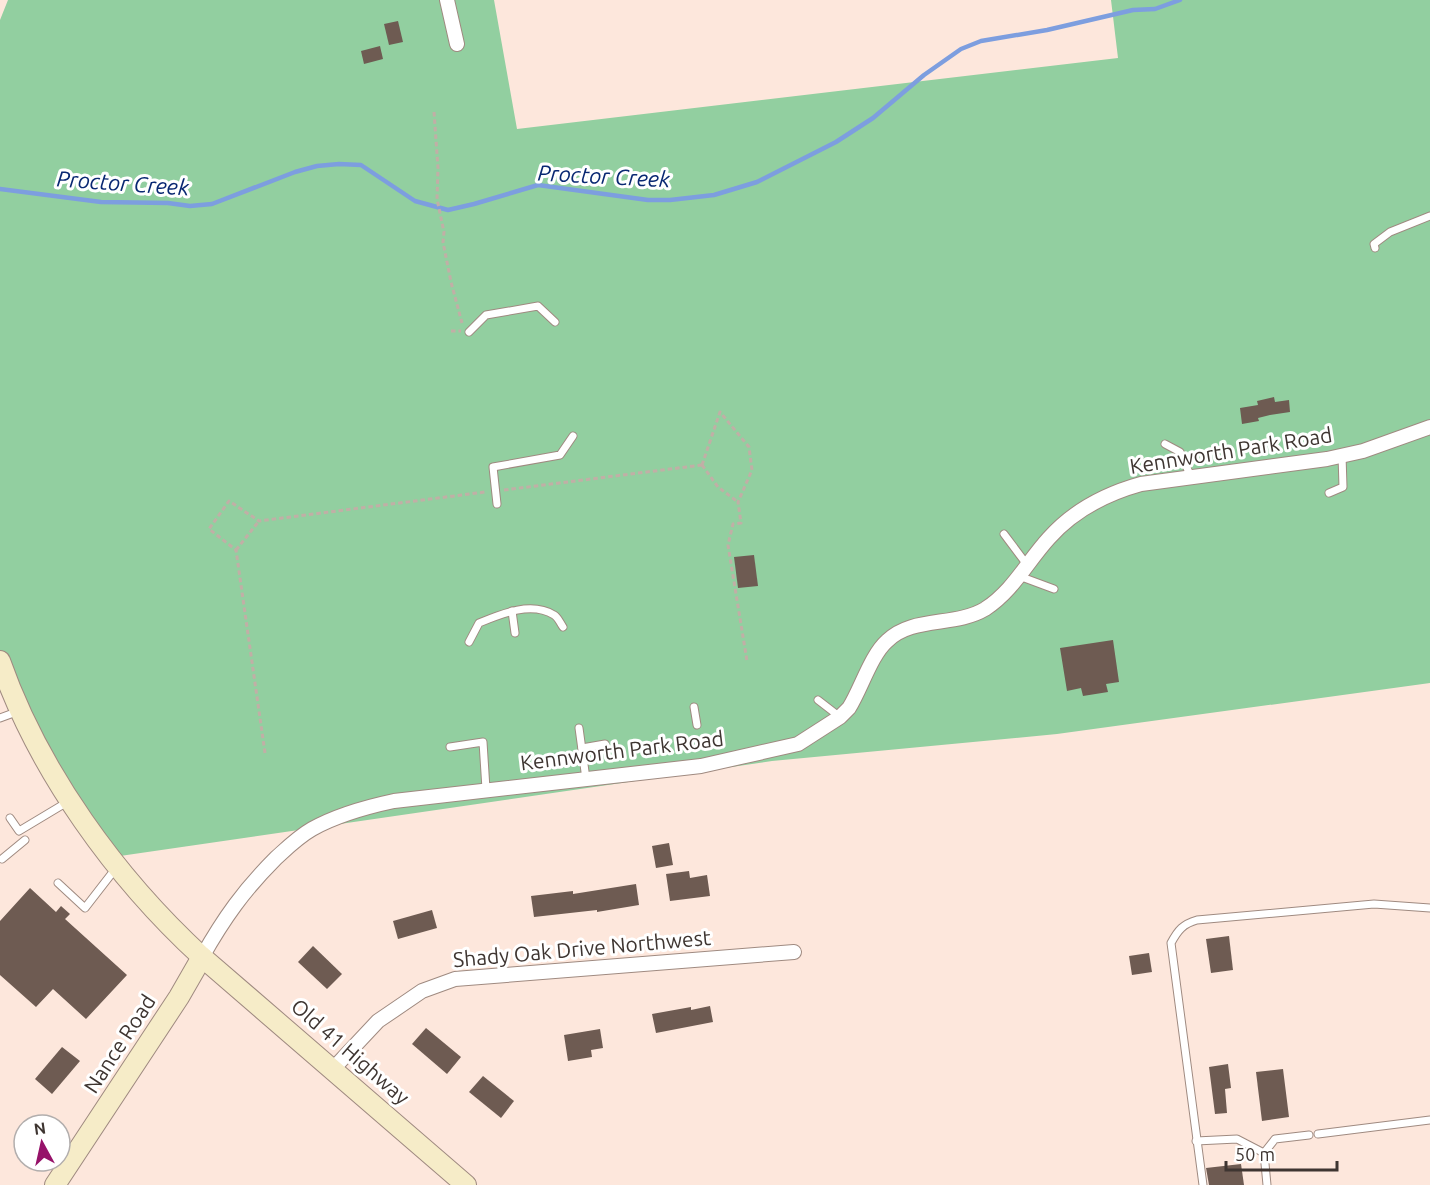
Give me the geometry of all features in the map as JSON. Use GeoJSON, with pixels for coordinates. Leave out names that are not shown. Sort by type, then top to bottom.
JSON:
{"type":"FeatureCollection","features":[{"type":"Feature","properties":{"kind":"main road","name":"Old 41 Highway"},"geometry":{"type":"LineString","coordinates":[[0,661],[39,749],[71,800],[117,866],[172,929],[466,1185]]}},
{"type":"Feature","properties":{"kind":"main road","name":"Nance Road"},"geometry":{"type":"LineString","coordinates":[[55,1185],[179,997],[202,957]]}},
{"type":"Feature","properties":{"kind":"street"},"geometry":{"type":"LineString","coordinates":[[447,0],[457,44]]}},
{"type":"Feature","properties":{"kind":"street","name":"Kennworth Park Road"},"geometry":{"type":"LineString","coordinates":[[202,957],[223,920],[254,881],[287,848],[310,830],[337,818],[394,801],[701,766],[798,744],[840,717],[849,708],[885,642],[900,630],[970,616],[994,602],[1061,525],[1096,500],[1118,490],[1141,484],[1342,455],[1387,444],[1430,427]]}},
{"type":"Feature","properties":{"kind":"street","name":"Shady Oak Drive Northwest"},"geometry":{"type":"LineString","coordinates":[[333,1069],[378,1021],[422,991],[455,979],[794,952]]}},
{"type":"Feature","properties":{"kind":"lane"},"geometry":{"type":"LineString","coordinates":[[1375,248],[1374,244],[1390,232],[1430,216]]}},
{"type":"Feature","properties":{"kind":"lane"},"geometry":{"type":"LineString","coordinates":[[469,332],[486,315],[538,306],[555,322]]}},
{"type":"Feature","properties":{"kind":"lane"},"geometry":{"type":"LineString","coordinates":[[497,504],[493,467],[560,455],[573,436]]}},
{"type":"Feature","properties":{"kind":"lane"},"geometry":{"type":"LineString","coordinates":[[1164,444],[1180,452],[1191,477]]}},
{"type":"Feature","properties":{"kind":"lane"},"geometry":{"type":"LineString","coordinates":[[1329,493],[1343,487],[1342,455]]}},
{"type":"Feature","properties":{"kind":"lane"},"geometry":{"type":"LineString","coordinates":[[1004,534],[1023,571],[1054,589]]}},
{"type":"Feature","properties":{"kind":"lane"},"geometry":{"type":"LineString","coordinates":[[469,642],[479,623],[512,611],[530,608],[555,616],[563,627]]}},
{"type":"Feature","properties":{"kind":"lane"},"geometry":{"type":"LineString","coordinates":[[512,611],[515,633]]}},
{"type":"Feature","properties":{"kind":"lane"},"geometry":{"type":"LineString","coordinates":[[818,700],[840,717]]}},
{"type":"Feature","properties":{"kind":"lane"},"geometry":{"type":"LineString","coordinates":[[694,707],[697,725]]}},
{"type":"Feature","properties":{"kind":"lane"},"geometry":{"type":"LineString","coordinates":[[0,718],[21,710]]}},
{"type":"Feature","properties":{"kind":"lane"},"geometry":{"type":"LineString","coordinates":[[579,728],[586,779]]}},
{"type":"Feature","properties":{"kind":"lane"},"geometry":{"type":"LineString","coordinates":[[450,747],[483,742],[486,789]]}},
{"type":"Feature","properties":{"kind":"lane"},"geometry":{"type":"LineString","coordinates":[[582,748],[605,744]]}},
{"type":"Feature","properties":{"kind":"lane"},"geometry":{"type":"LineString","coordinates":[[10,818],[19,831],[71,800]]}},
{"type":"Feature","properties":{"kind":"lane"},"geometry":{"type":"LineString","coordinates":[[0,850],[4,858],[25,840]]}},
{"type":"Feature","properties":{"kind":"lane"},"geometry":{"type":"LineString","coordinates":[[58,883],[85,908],[117,866]]}},
{"type":"Feature","properties":{"kind":"lane"},"geometry":{"type":"LineString","coordinates":[[1203,1185],[1171,943],[1178,931],[1186,923],[1197,920],[1374,904],[1430,908]]}},
{"type":"Feature","properties":{"kind":"lane"},"geometry":{"type":"LineString","coordinates":[[1318,1134],[1430,1120]]}},
{"type":"Feature","properties":{"kind":"lane"},"geometry":{"type":"LineString","coordinates":[[1267,1185],[1264,1153],[1275,1139],[1309,1135]]}},
{"type":"Feature","properties":{"kind":"lane"},"geometry":{"type":"LineString","coordinates":[[1197,1141],[1237,1139],[1264,1153]]}},
{"type":"Feature","properties":{"kind":"path"},"geometry":{"type":"LineString","coordinates":[[435,112],[437,200],[444,232],[443,242],[463,330],[451,331]]}},
{"type":"Feature","properties":{"kind":"path"},"geometry":{"type":"LineString","coordinates":[[702,465],[720,411],[749,447],[752,470],[738,502],[741,523],[733,524],[728,545],[747,661]]}},
{"type":"Feature","properties":{"kind":"path"},"geometry":{"type":"LineString","coordinates":[[265,753],[236,550],[209,529],[230,501],[260,521],[702,465]]}},
{"type":"Feature","properties":{"kind":"path"},"geometry":{"type":"LineString","coordinates":[[702,465],[718,487],[738,502]]}},
{"type":"Feature","properties":{"kind":"path"},"geometry":{"type":"LineString","coordinates":[[236,550],[260,521]]}},
{"type":"Feature","properties":{"kind":"green space"},"geometry":{"type":"Polygon","coordinates":[[[8,0],[494,0],[517,129],[1118,58],[1111,0],[1430,0],[1430,683],[1057,734],[772,761],[120,856],[36,749],[0,658],[0,20],[8,0]]]}},
{"type":"Feature","properties":{"kind":"building"},"geometry":{"type":"Polygon","coordinates":[[[398,21],[403,42],[389,45],[384,24],[398,21]]]}},
{"type":"Feature","properties":{"kind":"building"},"geometry":{"type":"Polygon","coordinates":[[[380,46],[383,59],[364,64],[361,51],[380,46]]]}},
{"type":"Feature","properties":{"kind":"building"},"geometry":{"type":"Polygon","coordinates":[[[1274,397],[1275,402],[1289,400],[1290,412],[1258,418],[1259,421],[1242,424],[1240,408],[1258,405],[1257,401],[1274,397]]]}},
{"type":"Feature","properties":{"kind":"building"},"geometry":{"type":"Polygon","coordinates":[[[754,555],[758,586],[738,588],[734,557],[754,555]]]}},
{"type":"Feature","properties":{"kind":"building"},"geometry":{"type":"Polygon","coordinates":[[[1113,640],[1119,682],[1106,684],[1108,692],[1083,696],[1081,688],[1067,691],[1060,648],[1113,640]]]}},
{"type":"Feature","properties":{"kind":"building"},"geometry":{"type":"Polygon","coordinates":[[[669,843],[673,865],[656,868],[652,846],[669,843]]]}},
{"type":"Feature","properties":{"kind":"building"},"geometry":{"type":"Polygon","coordinates":[[[689,871],[690,878],[707,875],[710,896],[670,901],[666,874],[689,871]]]}},
{"type":"Feature","properties":{"kind":"building"},"geometry":{"type":"Polygon","coordinates":[[[636,884],[639,905],[597,912],[597,910],[534,917],[531,896],[573,891],[573,894],[636,884]]]}},
{"type":"Feature","properties":{"kind":"building"},"geometry":{"type":"Polygon","coordinates":[[[30,888],[56,912],[61,906],[70,914],[65,919],[127,975],[86,1019],[53,989],[36,1007],[0,975],[0,921],[30,888]]]}},
{"type":"Feature","properties":{"kind":"building"},"geometry":{"type":"Polygon","coordinates":[[[432,910],[437,928],[398,939],[393,921],[432,910]]]}},
{"type":"Feature","properties":{"kind":"building"},"geometry":{"type":"Polygon","coordinates":[[[1229,936],[1233,970],[1211,973],[1206,939],[1229,936]]]}},
{"type":"Feature","properties":{"kind":"building"},"geometry":{"type":"Polygon","coordinates":[[[313,946],[342,974],[327,989],[298,962],[313,946]]]}},
{"type":"Feature","properties":{"kind":"building"},"geometry":{"type":"Polygon","coordinates":[[[1149,953],[1152,972],[1132,975],[1129,956],[1149,953]]]}},
{"type":"Feature","properties":{"kind":"building"},"geometry":{"type":"Polygon","coordinates":[[[710,1006],[713,1022],[656,1033],[652,1014],[710,1006]]]}},
{"type":"Feature","properties":{"kind":"building"},"geometry":{"type":"Polygon","coordinates":[[[426,1028],[461,1057],[447,1074],[412,1044],[426,1028]]]}},
{"type":"Feature","properties":{"kind":"building"},"geometry":{"type":"Polygon","coordinates":[[[600,1029],[603,1048],[591,1050],[592,1057],[568,1061],[564,1035],[600,1029]]]}},
{"type":"Feature","properties":{"kind":"building"},"geometry":{"type":"Polygon","coordinates":[[[62,1047],[80,1061],[52,1094],[35,1079],[62,1047]]]}},
{"type":"Feature","properties":{"kind":"building"},"geometry":{"type":"Polygon","coordinates":[[[1228,1064],[1231,1088],[1225,1089],[1227,1113],[1215,1114],[1209,1067],[1228,1064]]]}},
{"type":"Feature","properties":{"kind":"building"},"geometry":{"type":"Polygon","coordinates":[[[1283,1069],[1289,1117],[1262,1121],[1256,1072],[1283,1069]]]}},
{"type":"Feature","properties":{"kind":"building"},"geometry":{"type":"Polygon","coordinates":[[[483,1076],[514,1101],[501,1118],[469,1092],[483,1076]]]}},
{"type":"Feature","properties":{"kind":"building"},"geometry":{"type":"Polygon","coordinates":[[[1241,1164],[1244,1185],[1209,1185],[1206,1168],[1241,1164]]]}},
{"type":"Feature","properties":{"kind":"waterway","name":"Proctor Creek"},"geometry":{"type":"LineString","coordinates":[[0,189],[101,202],[168,203],[190,206],[212,204],[295,172],[317,166],[339,164],[361,165],[415,201],[448,210],[538,185],[648,200],[714,195],[757,182],[836,142],[873,118],[924,75],[961,49],[981,41],[1047,30],[1133,10],[1155,9],[1180,0]]}}]}
